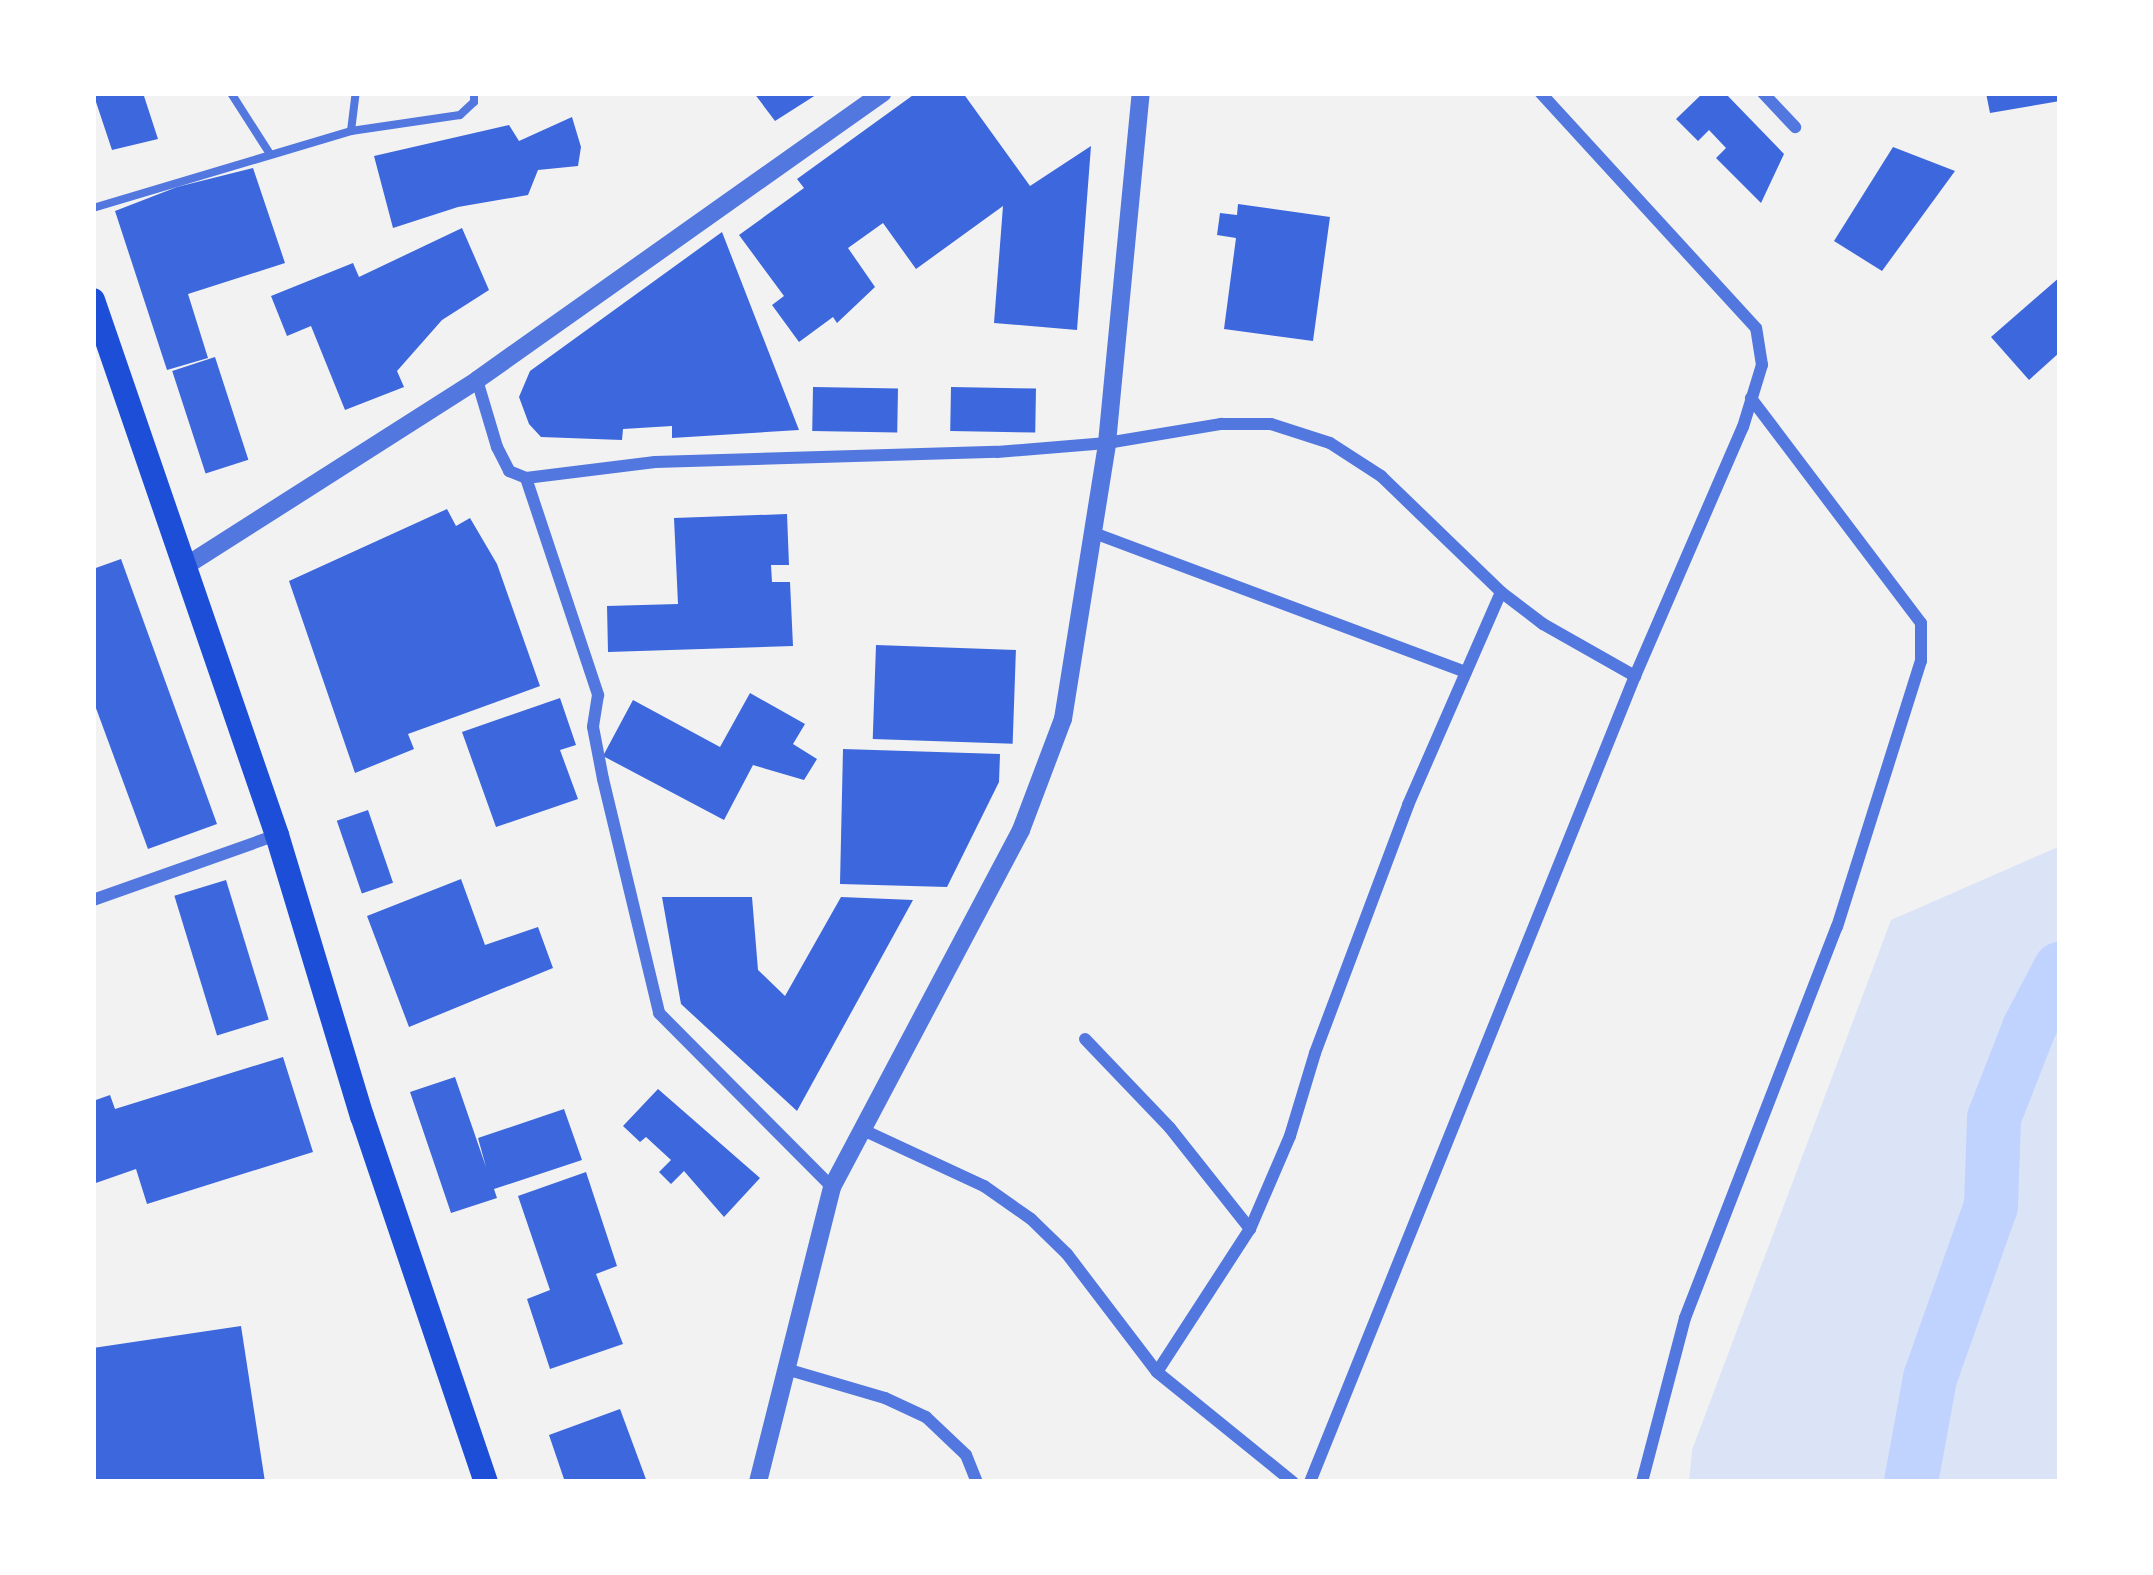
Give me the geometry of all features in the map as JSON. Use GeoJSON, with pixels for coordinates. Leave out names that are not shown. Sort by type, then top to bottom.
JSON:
{"type":"FeatureCollection","features":[{"type":"Feature","properties":{"kind":"main road"},"geometry":{"type":"LineString","coordinates":[[93,300],[277,835],[362,1116],[486,1482]]}},
{"type":"Feature","properties":{"kind":"street"},"geometry":{"type":"LineString","coordinates":[[184,567],[477,380],[883,93]]}},
{"type":"Feature","properties":{"kind":"street"},"geometry":{"type":"LineString","coordinates":[[758,1482],[832,1187],[1021,830],[1063,719],[1107,443],[1141,93]]}},
{"type":"Feature","properties":{"kind":"street"},"geometry":{"type":"LineString","coordinates":[[1310,1482],[1762,365],[1756,328],[1541,93]]}},
{"type":"Feature","properties":{"kind":"street"},"geometry":{"type":"LineString","coordinates":[[1763,93],[1795,127]]}},
{"type":"Feature","properties":{"kind":"street"},"geometry":{"type":"LineString","coordinates":[[477,380],[496,447],[509,471],[526,478],[655,463],[997,452],[1107,443],[1221,424],[1271,424],[1330,442],[1381,476],[1501,592],[1543,624],[1635,676]]}},
{"type":"Feature","properties":{"kind":"street"},"geometry":{"type":"LineString","coordinates":[[1642,1482],[1685,1318],[1837,928],[1921,661],[1921,623],[1750,398]]}},
{"type":"Feature","properties":{"kind":"street"},"geometry":{"type":"LineString","coordinates":[[526,478],[598,694],[593,727],[659,1013],[832,1187]]}},
{"type":"Feature","properties":{"kind":"street"},"geometry":{"type":"LineString","coordinates":[[1094,533],[1466,672]]}},
{"type":"Feature","properties":{"kind":"street"},"geometry":{"type":"LineString","coordinates":[[1157,1372],[1250,1229],[1290,1136],[1316,1052],[1408,805],[1501,592]]}},
{"type":"Feature","properties":{"kind":"street"},"geometry":{"type":"LineString","coordinates":[[93,900],[277,835]]}},
{"type":"Feature","properties":{"kind":"street"},"geometry":{"type":"LineString","coordinates":[[1084,1039],[1170,1128],[1250,1229]]}},
{"type":"Feature","properties":{"kind":"street"},"geometry":{"type":"LineString","coordinates":[[861,1129],[984,1186],[1031,1219],[1067,1254],[1157,1372],[1293,1482]]}},
{"type":"Feature","properties":{"kind":"street"},"geometry":{"type":"LineString","coordinates":[[785,1369],[885,1398],[926,1417],[966,1455],[977,1482]]}},
{"type":"Feature","properties":{"kind":"lane"},"geometry":{"type":"LineString","coordinates":[[231,93],[270,154]]}},
{"type":"Feature","properties":{"kind":"lane"},"geometry":{"type":"LineString","coordinates":[[351,131],[356,93]]}},
{"type":"Feature","properties":{"kind":"lane"},"geometry":{"type":"LineString","coordinates":[[93,208],[351,131],[460,116],[474,102],[474,93]]}},
{"type":"Feature","properties":{"kind":"shaded area"},"geometry":{"type":"Polygon","coordinates":[[[2060,846],[2060,1482],[1689,1482],[1692,1450],[1891,920],[2060,846]]]}},
{"type":"Feature","properties":{"kind":"building"},"geometry":{"type":"Polygon","coordinates":[[[93,93],[143,93],[158,139],[112,150],[93,93]]]}},
{"type":"Feature","properties":{"kind":"building"},"geometry":{"type":"Polygon","coordinates":[[[754,93],[819,93],[775,121],[754,93]]]}},
{"type":"Feature","properties":{"kind":"building"},"geometry":{"type":"Polygon","coordinates":[[[916,93],[963,93],[1030,186],[1091,146],[1077,330],[994,323],[1003,206],[916,269],[883,223],[848,248],[875,287],[837,323],[833,317],[799,342],[772,305],[784,296],[739,235],[804,188],[797,179],[916,93]]]}},
{"type":"Feature","properties":{"kind":"building"},"geometry":{"type":"Polygon","coordinates":[[[1703,93],[1725,93],[1784,154],[1761,203],[1716,158],[1726,148],[1709,130],[1698,141],[1676,119],[1703,93]]]}},
{"type":"Feature","properties":{"kind":"building"},"geometry":{"type":"Polygon","coordinates":[[[1986,93],[2060,93],[2060,101],[1990,113],[1986,93]]]}},
{"type":"Feature","properties":{"kind":"building"},"geometry":{"type":"Polygon","coordinates":[[[572,117],[581,147],[578,166],[538,170],[528,195],[458,207],[393,228],[374,156],[509,125],[519,141],[572,117]]]}},
{"type":"Feature","properties":{"kind":"building"},"geometry":{"type":"Polygon","coordinates":[[[1893,147],[1955,171],[1882,271],[1834,241],[1893,147]]]}},
{"type":"Feature","properties":{"kind":"building"},"geometry":{"type":"Polygon","coordinates":[[[253,168],[285,263],[188,294],[208,358],[167,370],[115,211],[177,187],[253,168]]]}},
{"type":"Feature","properties":{"kind":"building"},"geometry":{"type":"Polygon","coordinates":[[[1238,204],[1330,217],[1313,341],[1224,329],[1236,238],[1217,235],[1220,213],[1237,215],[1238,204]]]}},
{"type":"Feature","properties":{"kind":"building"},"geometry":{"type":"Polygon","coordinates":[[[462,228],[489,290],[442,320],[397,371],[404,387],[345,410],[311,326],[287,336],[271,296],[353,263],[359,277],[462,228]]]}},
{"type":"Feature","properties":{"kind":"building"},"geometry":{"type":"Polygon","coordinates":[[[722,232],[799,430],[672,438],[672,426],[623,429],[622,440],[541,437],[529,424],[519,397],[530,371],[722,232]]]}},
{"type":"Feature","properties":{"kind":"building"},"geometry":{"type":"Polygon","coordinates":[[[2060,277],[2060,352],[2029,380],[1991,337],[2060,277]]]}},
{"type":"Feature","properties":{"kind":"building"},"geometry":{"type":"Polygon","coordinates":[[[215,357],[248,460],[206,474],[172,371],[215,357]]]}},
{"type":"Feature","properties":{"kind":"building"},"geometry":{"type":"Polygon","coordinates":[[[813,387],[898,388],[897,432],[812,431],[813,387]]]}},
{"type":"Feature","properties":{"kind":"building"},"geometry":{"type":"Polygon","coordinates":[[[951,387],[1036,388],[1035,432],[950,431],[951,387]]]}},
{"type":"Feature","properties":{"kind":"building"},"geometry":{"type":"Polygon","coordinates":[[[447,509],[456,526],[470,518],[497,564],[540,686],[408,734],[414,749],[355,773],[289,581],[447,509]]]}},
{"type":"Feature","properties":{"kind":"building"},"geometry":{"type":"Polygon","coordinates":[[[787,514],[789,565],[771,565],[772,582],[790,582],[793,646],[608,652],[607,606],[678,604],[674,518],[787,514]]]}},
{"type":"Feature","properties":{"kind":"building"},"geometry":{"type":"Polygon","coordinates":[[[121,559],[217,824],[148,849],[93,700],[93,569],[121,559]]]}},
{"type":"Feature","properties":{"kind":"building"},"geometry":{"type":"Polygon","coordinates":[[[876,645],[1016,650],[1013,744],[873,739],[876,645]]]}},
{"type":"Feature","properties":{"kind":"building"},"geometry":{"type":"Polygon","coordinates":[[[750,693],[805,724],[793,744],[817,759],[804,780],[753,765],[724,820],[603,756],[633,700],[720,747],[750,693]]]}},
{"type":"Feature","properties":{"kind":"building"},"geometry":{"type":"Polygon","coordinates":[[[560,698],[576,745],[560,750],[578,799],[496,827],[462,732],[560,698]]]}},
{"type":"Feature","properties":{"kind":"building"},"geometry":{"type":"Polygon","coordinates":[[[843,749],[1000,754],[999,782],[947,887],[840,884],[843,749]]]}},
{"type":"Feature","properties":{"kind":"building"},"geometry":{"type":"Polygon","coordinates":[[[368,810],[393,883],[362,894],[337,821],[368,810]]]}},
{"type":"Feature","properties":{"kind":"building"},"geometry":{"type":"Polygon","coordinates":[[[461,879],[485,945],[538,927],[553,968],[409,1027],[367,916],[461,879]]]}},
{"type":"Feature","properties":{"kind":"building"},"geometry":{"type":"Polygon","coordinates":[[[226,880],[269,1020],[217,1035],[174,896],[226,880]]]}},
{"type":"Feature","properties":{"kind":"building"},"geometry":{"type":"Polygon","coordinates":[[[662,897],[752,897],[758,970],[785,996],[841,897],[913,900],[797,1111],[681,1004],[662,897]]]}},
{"type":"Feature","properties":{"kind":"building"},"geometry":{"type":"Polygon","coordinates":[[[283,1057],[313,1152],[147,1204],[136,1169],[93,1184],[93,1101],[110,1095],[115,1109],[283,1057]]]}},
{"type":"Feature","properties":{"kind":"building"},"geometry":{"type":"Polygon","coordinates":[[[455,1077],[486,1167],[478,1138],[564,1109],[582,1160],[494,1189],[497,1198],[451,1213],[410,1092],[455,1077]]]}},
{"type":"Feature","properties":{"kind":"building"},"geometry":{"type":"Polygon","coordinates":[[[658,1089],[760,1178],[724,1217],[684,1171],[671,1184],[659,1172],[671,1160],[646,1137],[640,1142],[623,1126],[658,1089]]]}},
{"type":"Feature","properties":{"kind":"building"},"geometry":{"type":"Polygon","coordinates":[[[586,1172],[617,1266],[596,1274],[623,1344],[550,1369],[527,1299],[550,1290],[518,1196],[586,1172]]]}},
{"type":"Feature","properties":{"kind":"building"},"geometry":{"type":"Polygon","coordinates":[[[241,1326],[265,1482],[93,1482],[93,1348],[241,1326]]]}},
{"type":"Feature","properties":{"kind":"building"},"geometry":{"type":"Polygon","coordinates":[[[620,1409],[647,1482],[565,1482],[549,1435],[620,1409]]]}},
{"type":"Feature","properties":{"kind":"waterway"},"geometry":{"type":"LineString","coordinates":[[1911,1482],[1930,1378],[1991,1206],[1994,1118],[2029,1028],[2060,969]]}}]}
